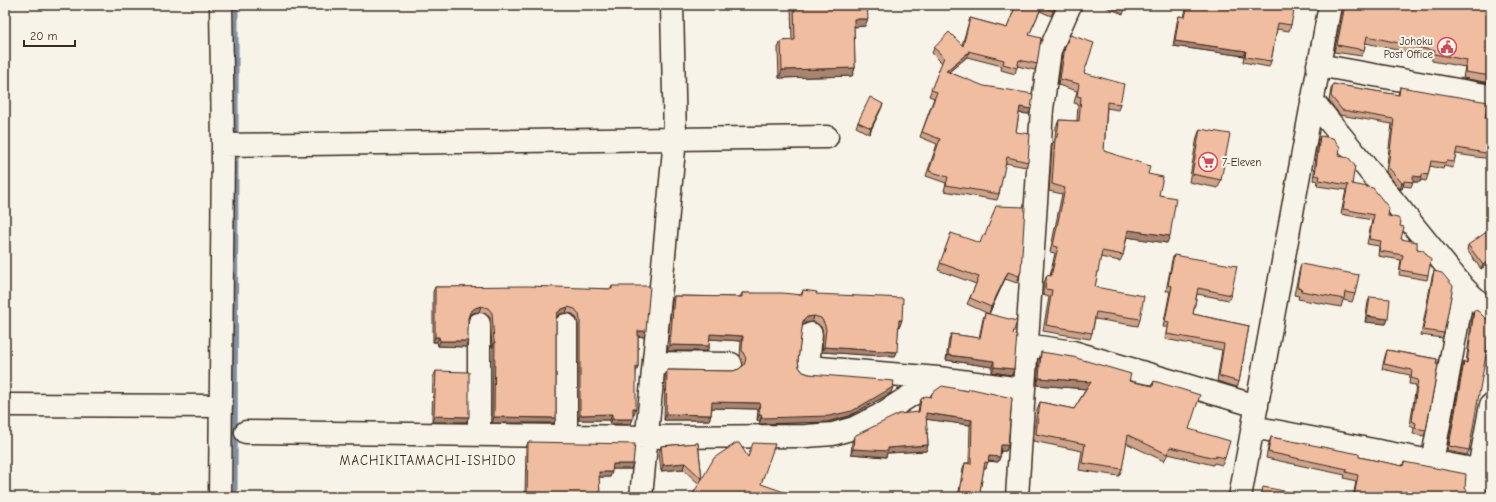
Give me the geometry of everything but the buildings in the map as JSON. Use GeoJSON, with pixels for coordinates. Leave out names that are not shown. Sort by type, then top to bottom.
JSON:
{"type":"FeatureCollection","features":[{"type":"Feature","properties":{"kind":"street"},"geometry":{"type":"LineString","coordinates":[[220,497],[223,145],[221,5]]}},
{"type":"Feature","properties":{"kind":"street"},"geometry":{"type":"LineString","coordinates":[[641,497],[675,139],[672,5]]}},
{"type":"Feature","properties":{"kind":"street"},"geometry":{"type":"LineString","coordinates":[[1017,497],[1042,109],[1050,50],[1070,5]]}},
{"type":"Feature","properties":{"kind":"street"},"geometry":{"type":"LineString","coordinates":[[1240,497],[1330,5]]}},
{"type":"Feature","properties":{"kind":"street"},"geometry":{"type":"LineString","coordinates":[[1318,65],[1491,96]]}},
{"type":"Feature","properties":{"kind":"street"},"geometry":{"type":"LineString","coordinates":[[1312,100],[1464,288],[1491,314]]}},
{"type":"Feature","properties":{"kind":"street"},"geometry":{"type":"LineString","coordinates":[[223,145],[827,137]]}},
{"type":"Feature","properties":{"kind":"street"},"geometry":{"type":"LineString","coordinates":[[1432,462],[1464,288]]}},
{"type":"Feature","properties":{"kind":"street"},"geometry":{"type":"LineString","coordinates":[[479,324],[480,434]]}},
{"type":"Feature","properties":{"kind":"street"},"geometry":{"type":"LineString","coordinates":[[566,325],[566,436]]}},
{"type":"Feature","properties":{"kind":"street"},"geometry":{"type":"LineString","coordinates":[[811,334],[808,367],[938,378],[1023,389]]}},
{"type":"Feature","properties":{"kind":"street"},"geometry":{"type":"LineString","coordinates":[[1026,345],[1074,352],[1257,406]]}},
{"type":"Feature","properties":{"kind":"street"},"geometry":{"type":"LineString","coordinates":[[654,363],[731,364]]}},
{"type":"Feature","properties":{"kind":"street"},"geometry":{"type":"LineString","coordinates":[[246,432],[647,437],[806,436],[833,434],[854,428],[880,415],[938,378]]}},
{"type":"Feature","properties":{"kind":"street"},"geometry":{"type":"LineString","coordinates":[[5,405],[221,406]]}},
{"type":"Feature","properties":{"kind":"street"},"geometry":{"type":"LineString","coordinates":[[1253,427],[1432,462],[1476,480],[1491,405]]}},
{"type":"Feature","properties":{"kind":"waterway"},"geometry":{"type":"LineString","coordinates":[[236,5],[236,140]]}},
{"type":"Feature","properties":{"kind":"waterway"},"geometry":{"type":"LineString","coordinates":[[235,497],[236,150]]}},
{"type":"Feature","properties":{"kind":"place","name":"Johoku Post Office"},"geometry":{"type":"Point","coordinates":[1447,47]}},
{"type":"Feature","properties":{"kind":"place","name":"7-Eleven"},"geometry":{"type":"Point","coordinates":[1208,162]}},
{"type":"Feature","properties":{"kind":"district","name":"MACHIKITAMACHI-ISHIDO"},"geometry":{"type":"Point","coordinates":[428,460]}}]}
